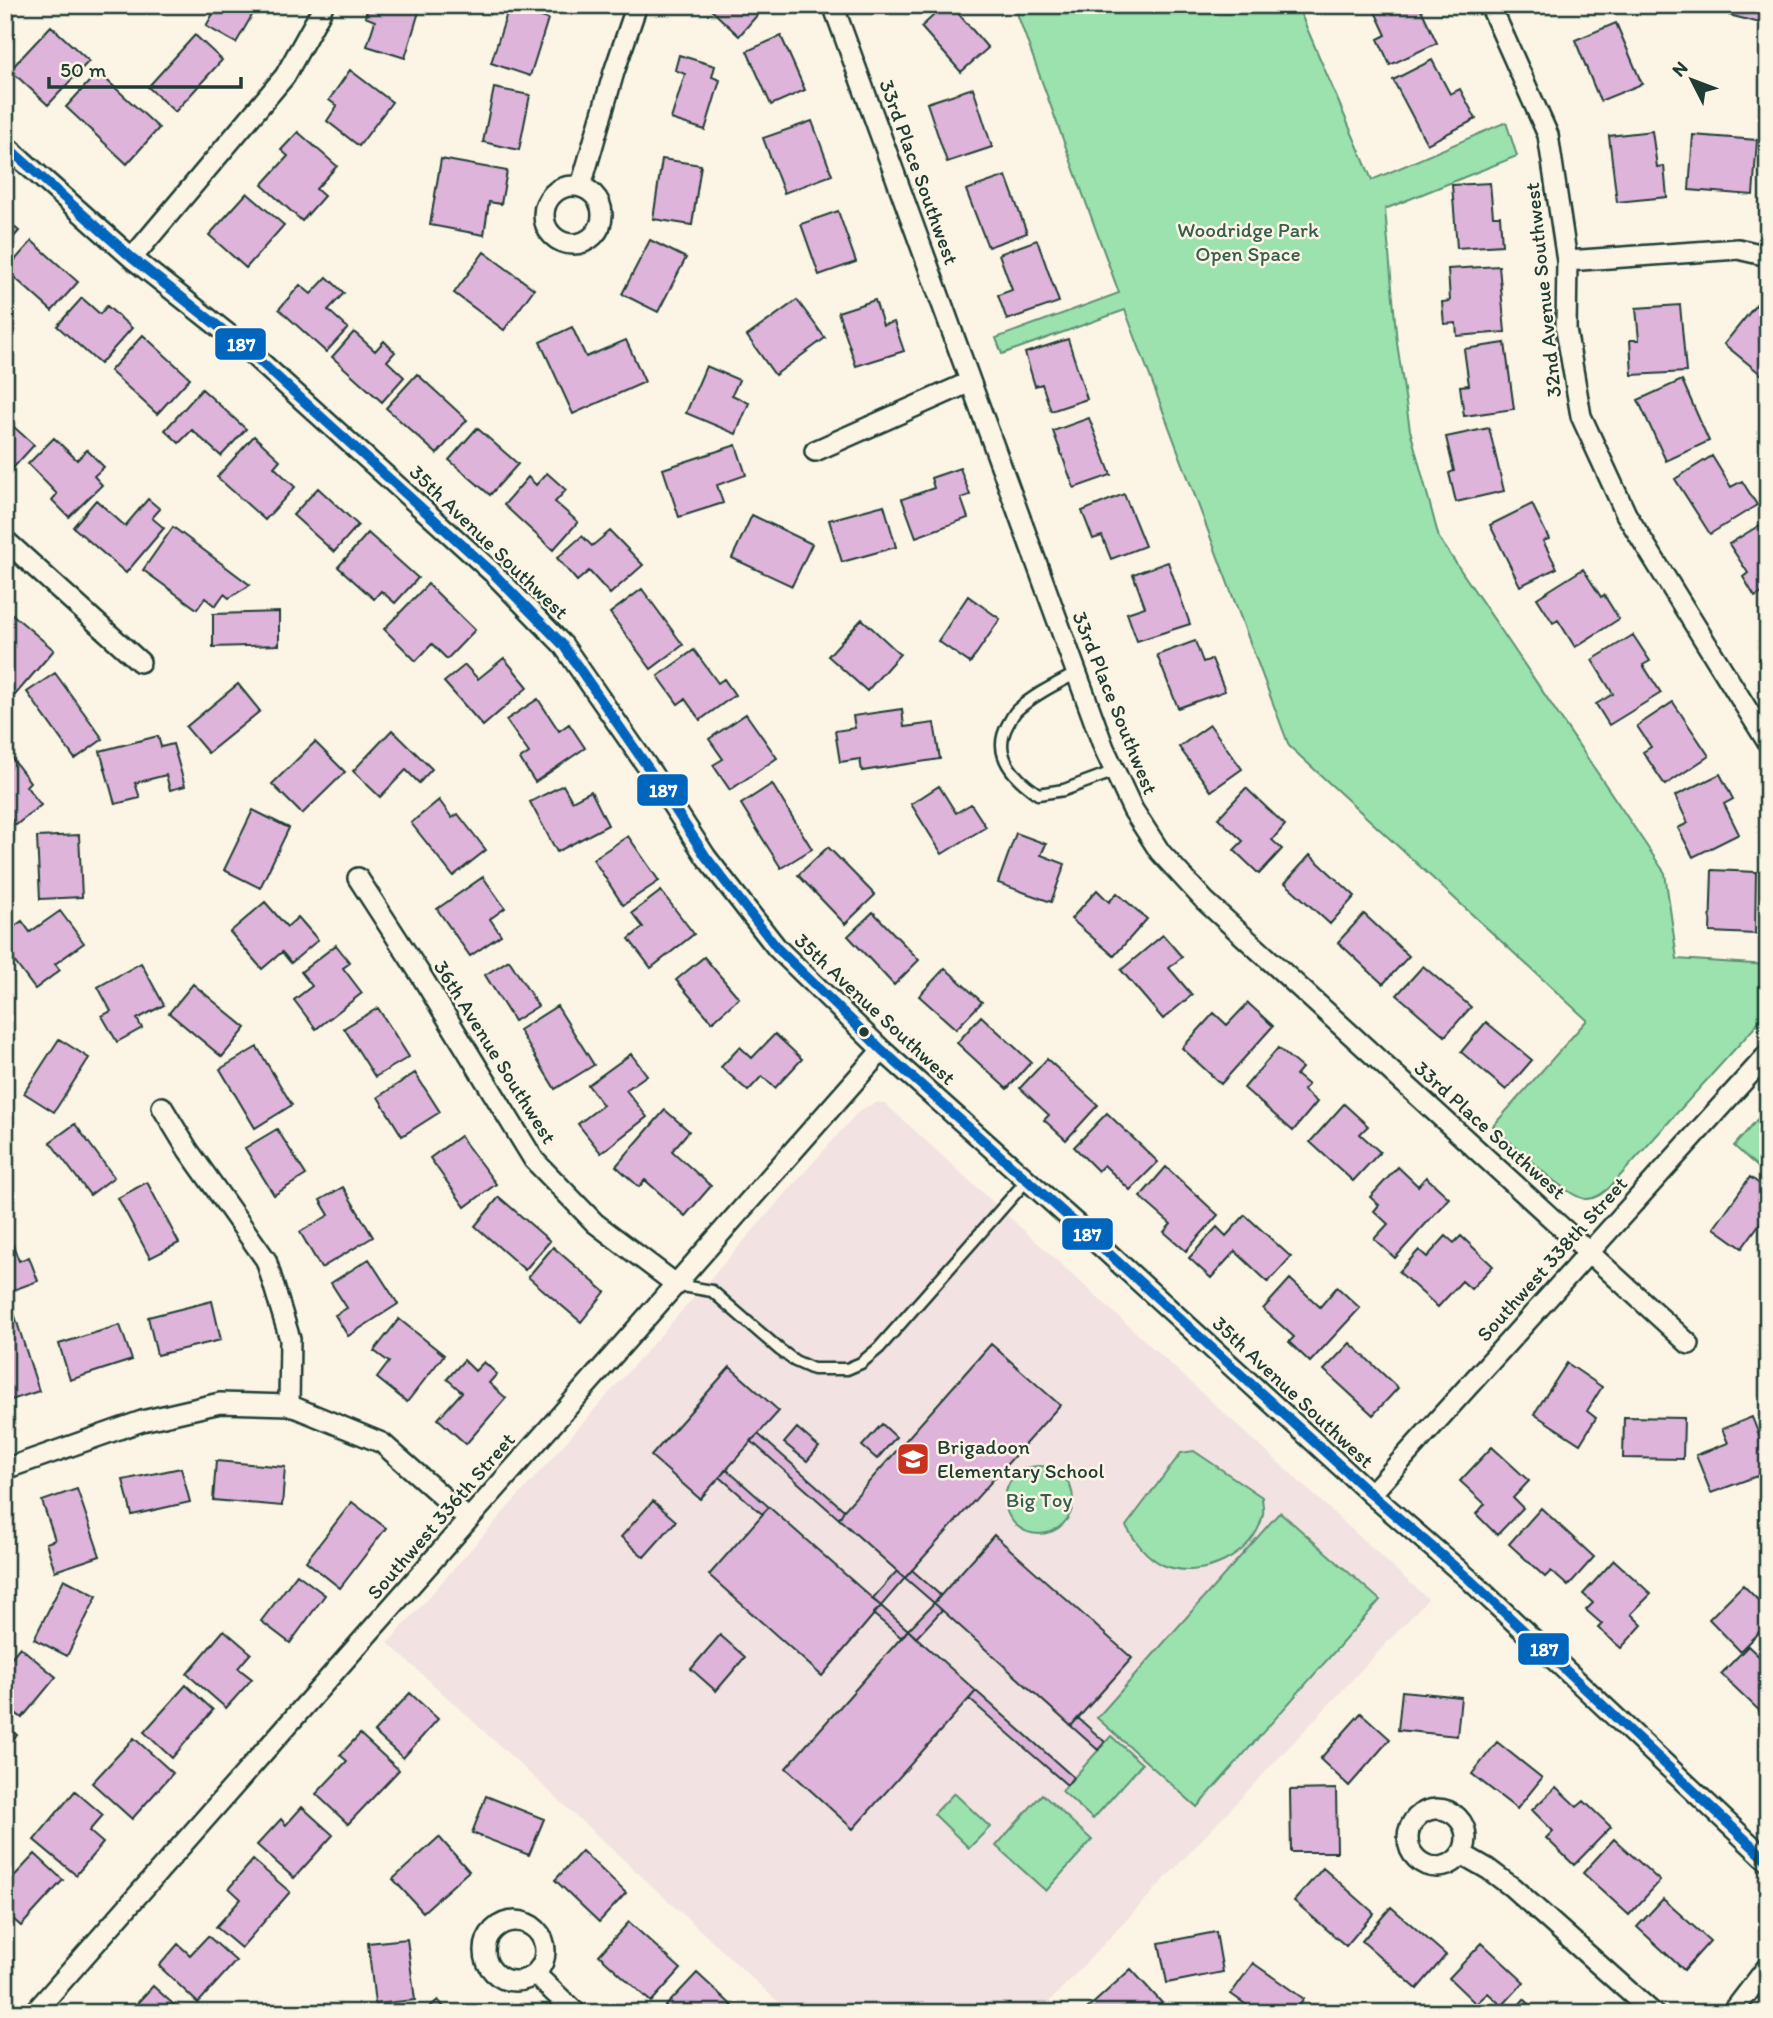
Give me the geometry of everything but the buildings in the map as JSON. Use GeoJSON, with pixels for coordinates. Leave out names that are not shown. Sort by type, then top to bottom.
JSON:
{"type":"FeatureCollection","features":[{"type":"Feature","properties":{"kind":"street"},"geometry":{"type":"LineString","coordinates":[[132,258],[285,76],[323,5]]}},
{"type":"Feature","properties":{"kind":"street"},"geometry":{"type":"LineString","coordinates":[[581,187],[614,72],[637,5]]}},
{"type":"Feature","properties":{"kind":"street","name":"33rd Place Southwest"},"geometry":{"type":"LineString","coordinates":[[833,5],[1104,748],[1133,810],[1160,852],[1205,901],[1689,1344]]}},
{"type":"Feature","properties":{"kind":"street","name":"32nd Avenue Southwest"},"geometry":{"type":"LineString","coordinates":[[1490,5],[1548,135],[1567,261],[1566,330],[1581,416],[1626,514],[1768,743]]}},
{"type":"Feature","properties":{"kind":"street","name":"35th Avenue Southwest"},"geometry":{"type":"LineString","coordinates":[[5,145],[132,258],[243,346],[492,572],[563,645],[706,857],[777,948],[883,1050],[1371,1494],[1469,1579],[1768,1861]]}},
{"type":"Feature","properties":{"kind":"street"},"geometry":{"type":"LineString","coordinates":[[1567,261],[1738,249],[1768,256]]}},
{"type":"Feature","properties":{"kind":"street"},"geometry":{"type":"LineString","coordinates":[[815,451],[970,382]]}},
{"type":"Feature","properties":{"kind":"street"},"geometry":{"type":"LineString","coordinates":[[5,540],[140,662]]}},
{"type":"Feature","properties":{"kind":"street","name":"36th Avenue Southwest"},"geometry":{"type":"LineString","coordinates":[[358,878],[534,1160],[595,1223],[677,1285]]}},
{"type":"Feature","properties":{"kind":"street","name":"Southwest 336th Street"},"geometry":{"type":"LineString","coordinates":[[34,2013],[883,1050]]}},
{"type":"Feature","properties":{"kind":"street","name":"Southwest 338th Street"},"geometry":{"type":"LineString","coordinates":[[1371,1494],[1768,1054]]}},
{"type":"Feature","properties":{"kind":"street"},"geometry":{"type":"LineString","coordinates":[[162,1107],[188,1150],[265,1260],[290,1339],[289,1405]]}},
{"type":"Feature","properties":{"kind":"street"},"geometry":{"type":"LineString","coordinates":[[5,1469],[155,1418],[220,1403],[289,1405],[382,1443],[468,1519]]}},
{"type":"Feature","properties":{"kind":"street"},"geometry":{"type":"LineString","coordinates":[[1462,1854],[1512,1887],[1653,2013]]}},
{"type":"Feature","properties":{"kind":"street"},"geometry":{"type":"LineString","coordinates":[[1732,2013],[1768,1966]]}},
{"type":"Feature","properties":{"kind":"street"},"geometry":{"type":"LineString","coordinates":[[535,1974],[576,2013]]}},
{"type":"Feature","properties":{"kind":"lane"},"geometry":{"type":"LineString","coordinates":[[1077,673],[1038,694],[1015,712],[1003,733],[1001,748],[1008,766],[1021,782],[1038,794],[1064,790],[1115,771]]}},
{"type":"Feature","properties":{"kind":"lane"},"geometry":{"type":"LineString","coordinates":[[677,1285],[712,1291],[795,1362],[813,1369],[847,1369],[861,1363],[879,1348],[1027,1180]]}},
{"type":"Feature","properties":{"kind":"shaded area","name":"Brigadoon Elementary School"},"geometry":{"type":"Polygon","coordinates":[[[878,1102],[885,1103],[1428,1599],[1039,2013],[790,2013],[388,1643],[856,1114],[878,1102]]]}},
{"type":"Feature","properties":{"kind":"green space","name":"Woodridge Park Open Space"},"geometry":{"type":"Polygon","coordinates":[[[1014,5],[1297,5],[1372,180],[1506,122],[1517,156],[1385,209],[1397,343],[1410,430],[1439,538],[1665,873],[1677,959],[1768,965],[1768,1006],[1754,1028],[1602,1194],[1585,1199],[1564,1188],[1493,1126],[1587,1020],[1289,746],[1125,310],[1002,354],[996,338],[1119,293],[1014,5]]]}},
{"type":"Feature","properties":{"kind":"green space"},"geometry":{"type":"Polygon","coordinates":[[[1768,1107],[1768,1176],[1734,1146],[1768,1107]]]}},
{"type":"Feature","properties":{"kind":"green space"},"geometry":{"type":"Polygon","coordinates":[[[1194,1451],[1262,1497],[1263,1514],[1258,1529],[1238,1553],[1209,1567],[1178,1569],[1151,1558],[1126,1526],[1181,1453],[1194,1451]]]}},
{"type":"Feature","properties":{"kind":"green space","name":"Big Toy"},"geometry":{"type":"Polygon","coordinates":[[[1046,1466],[1067,1481],[1073,1493],[1071,1513],[1063,1524],[1046,1534],[1032,1534],[1015,1524],[1007,1513],[1005,1493],[1015,1476],[1026,1468],[1046,1466]]]}},
{"type":"Feature","properties":{"kind":"green space"},"geometry":{"type":"Polygon","coordinates":[[[1280,1512],[1380,1600],[1197,1807],[1097,1718],[1280,1512]]]}},
{"type":"Feature","properties":{"kind":"green space"},"geometry":{"type":"Polygon","coordinates":[[[1111,1736],[1142,1764],[1093,1819],[1062,1791],[1111,1736]]]}},
{"type":"Feature","properties":{"kind":"green space"},"geometry":{"type":"Polygon","coordinates":[[[954,1793],[990,1827],[969,1848],[934,1814],[954,1793]]]}},
{"type":"Feature","properties":{"kind":"green space"},"geometry":{"type":"Polygon","coordinates":[[[1042,1794],[1092,1840],[1046,1891],[996,1846],[1042,1794]]]}},
{"type":"Feature","properties":{"kind":"transit line","name":"187"},"geometry":{"type":"LineString","coordinates":[[5,145],[132,258],[243,346],[492,572],[563,645],[706,857],[777,948],[882,1050],[1371,1494],[1469,1579],[1768,1861]]}},
{"type":"Feature","properties":{"kind":"place","name":"Brigadoon Elementary School"},"geometry":{"type":"Point","coordinates":[913,1459]}}]}
